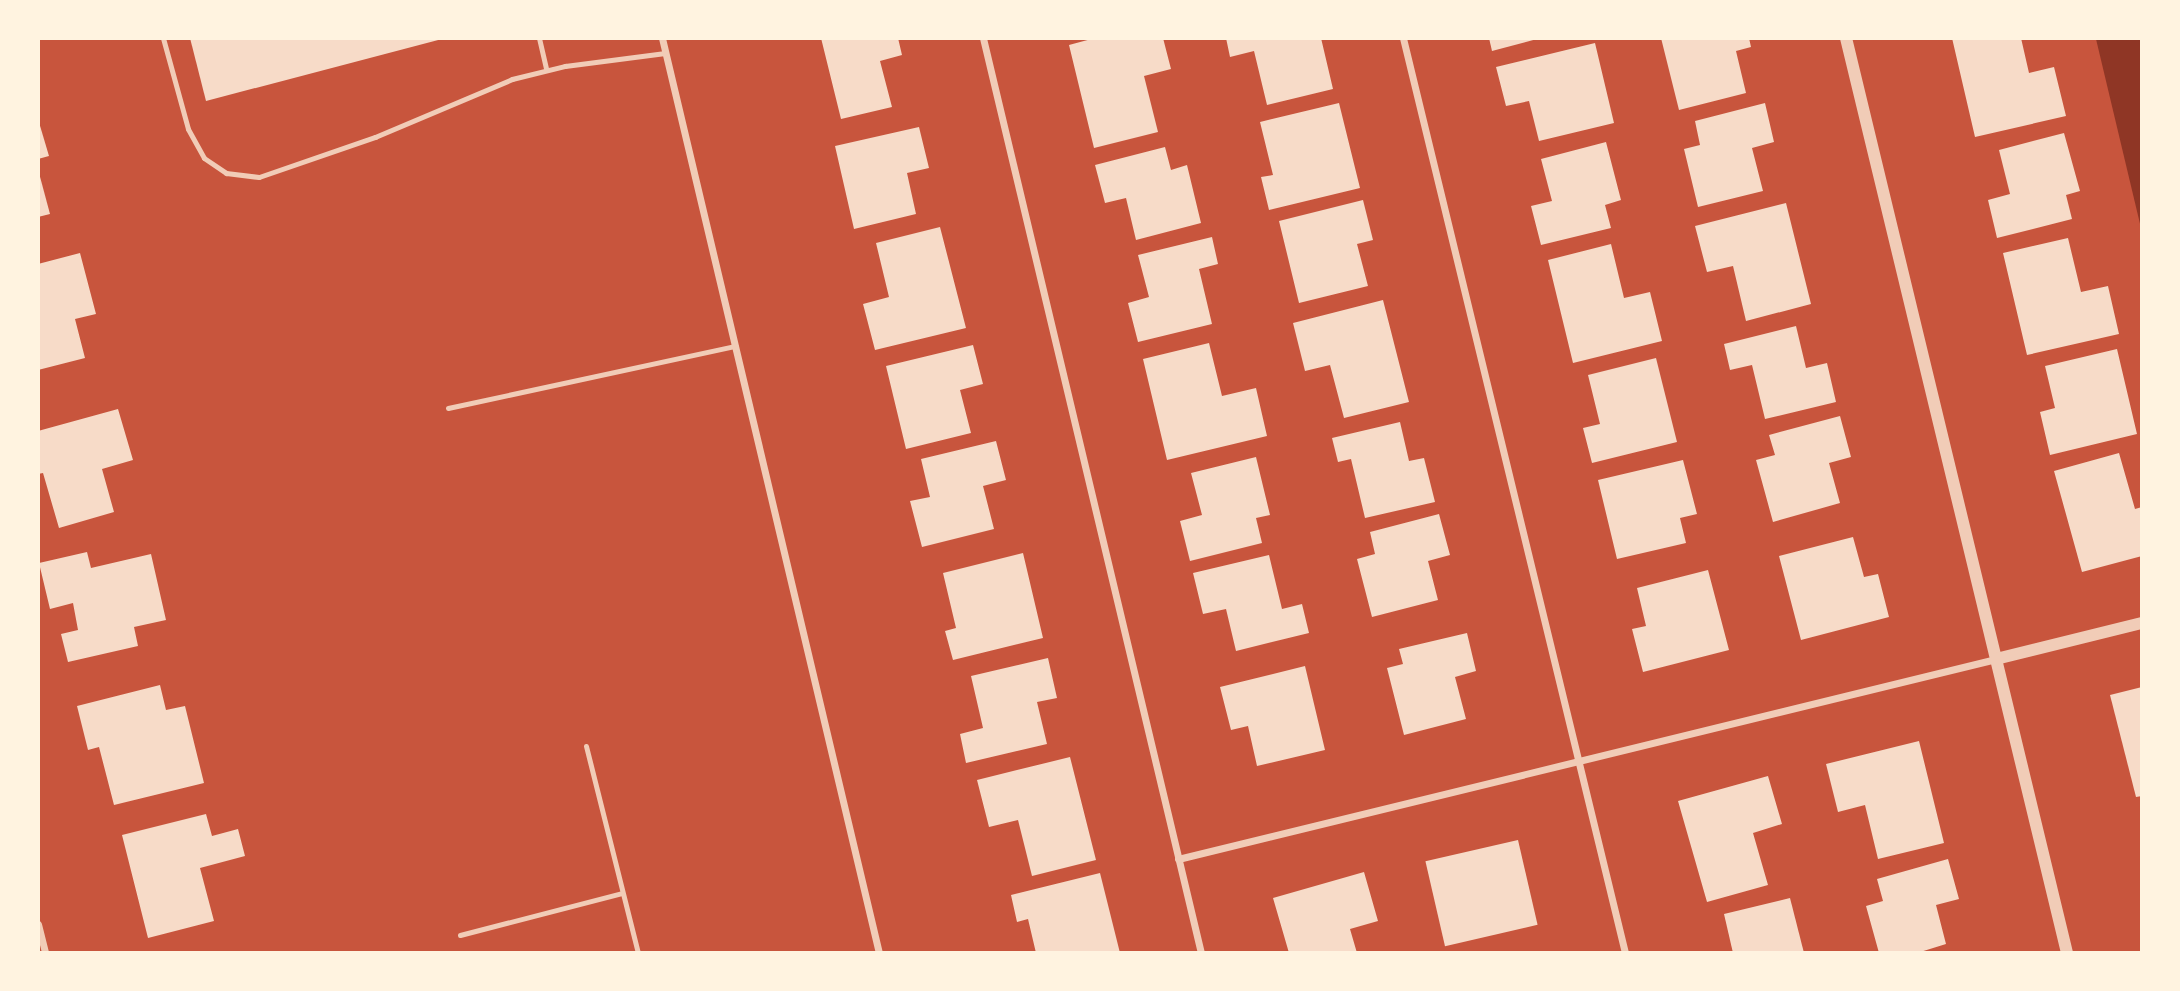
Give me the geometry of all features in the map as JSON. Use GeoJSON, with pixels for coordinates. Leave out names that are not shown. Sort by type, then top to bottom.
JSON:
{"type":"FeatureCollection","features":[{"type":"Feature","properties":{"kind":"street"},"geometry":{"type":"LineString","coordinates":[[662,38],[880,953]]}},
{"type":"Feature","properties":{"kind":"street"},"geometry":{"type":"LineString","coordinates":[[983,38],[1201,953]]}},
{"type":"Feature","properties":{"kind":"street"},"geometry":{"type":"LineString","coordinates":[[1403,38],[1625,953]]}},
{"type":"Feature","properties":{"kind":"street"},"geometry":{"type":"LineString","coordinates":[[1846,38],[2067,953]]}},
{"type":"Feature","properties":{"kind":"street"},"geometry":{"type":"LineString","coordinates":[[1178,859],[2141,623]]}},
{"type":"Feature","properties":{"kind":"street"},"geometry":{"type":"LineString","coordinates":[[38,924],[45,953]]}},
{"type":"Feature","properties":{"kind":"lane"},"geometry":{"type":"LineString","coordinates":[[163,38],[188,129],[204,159],[226,173],[259,177],[375,137],[512,79],[546,69],[665,53]]}},
{"type":"Feature","properties":{"kind":"lane"},"geometry":{"type":"LineString","coordinates":[[539,38],[546,69]]}},
{"type":"Feature","properties":{"kind":"lane"},"geometry":{"type":"LineString","coordinates":[[449,408],[735,345]]}},
{"type":"Feature","properties":{"kind":"lane"},"geometry":{"type":"LineString","coordinates":[[586,746],[638,953]]}},
{"type":"Feature","properties":{"kind":"lane"},"geometry":{"type":"LineString","coordinates":[[460,935],[622,893]]}},
{"type":"Feature","properties":{"kind":"shaded area"},"geometry":{"type":"Polygon","coordinates":[[[2096,39],[2141,39],[2141,228],[2096,39]]]}},
{"type":"Feature","properties":{"kind":"building"},"geometry":{"type":"Polygon","coordinates":[[[190,38],[442,38],[442,39],[206,101],[190,38]]]}},
{"type":"Feature","properties":{"kind":"building"},"geometry":{"type":"Polygon","coordinates":[[[821,38],[898,38],[902,55],[880,61],[892,107],[841,119],[821,38]]]}},
{"type":"Feature","properties":{"kind":"building"},"geometry":{"type":"Polygon","coordinates":[[[1095,38],[1163,38],[1171,69],[1144,76],[1158,132],[1094,148],[1069,45],[1095,38]]]}},
{"type":"Feature","properties":{"kind":"building"},"geometry":{"type":"Polygon","coordinates":[[[1226,38],[1321,38],[1333,89],[1267,105],[1254,51],[1230,57],[1226,38]]]}},
{"type":"Feature","properties":{"kind":"building"},"geometry":{"type":"Polygon","coordinates":[[[1489,38],[1537,38],[1537,39],[1492,51],[1489,38]]]}},
{"type":"Feature","properties":{"kind":"building"},"geometry":{"type":"Polygon","coordinates":[[[1661,38],[1749,38],[1751,47],[1736,51],[1746,93],[1679,110],[1661,38]]]}},
{"type":"Feature","properties":{"kind":"building"},"geometry":{"type":"Polygon","coordinates":[[[1952,38],[2021,38],[2029,73],[2054,67],[2066,116],[1975,137],[1952,38]]]}},
{"type":"Feature","properties":{"kind":"building"},"geometry":{"type":"Polygon","coordinates":[[[1595,43],[1614,123],[1539,141],[1529,101],[1506,106],[1496,67],[1595,43]]]}},
{"type":"Feature","properties":{"kind":"building"},"geometry":{"type":"Polygon","coordinates":[[[1339,103],[1360,188],[1269,210],[1261,177],[1273,175],[1260,122],[1339,103]]]}},
{"type":"Feature","properties":{"kind":"building"},"geometry":{"type":"Polygon","coordinates":[[[1765,103],[1774,142],[1752,148],[1763,191],[1698,207],[1684,149],[1700,145],[1695,121],[1765,103]]]}},
{"type":"Feature","properties":{"kind":"building"},"geometry":{"type":"Polygon","coordinates":[[[38,119],[49,156],[38,159],[38,119]]]}},
{"type":"Feature","properties":{"kind":"building"},"geometry":{"type":"Polygon","coordinates":[[[919,127],[929,168],[907,173],[916,214],[854,229],[835,146],[919,127]]]}},
{"type":"Feature","properties":{"kind":"building"},"geometry":{"type":"Polygon","coordinates":[[[2064,133],[2080,191],[2066,195],[2072,219],[1997,238],[1988,200],[2010,194],[1999,150],[2064,133]]]}},
{"type":"Feature","properties":{"kind":"building"},"geometry":{"type":"Polygon","coordinates":[[[1606,142],[1621,200],[1605,205],[1611,228],[1541,245],[1531,206],[1552,201],[1541,159],[1606,142]]]}},
{"type":"Feature","properties":{"kind":"building"},"geometry":{"type":"Polygon","coordinates":[[[1165,147],[1171,170],[1187,165],[1201,223],[1136,240],[1126,198],[1105,203],[1095,165],[1165,147]]]}},
{"type":"Feature","properties":{"kind":"building"},"geometry":{"type":"Polygon","coordinates":[[[38,174],[50,214],[38,217],[38,174]]]}},
{"type":"Feature","properties":{"kind":"building"},"geometry":{"type":"Polygon","coordinates":[[[1363,200],[1373,240],[1357,244],[1368,286],[1299,303],[1279,221],[1363,200]]]}},
{"type":"Feature","properties":{"kind":"building"},"geometry":{"type":"Polygon","coordinates":[[[1786,203],[1811,304],[1746,321],[1733,266],[1707,272],[1695,226],[1786,203]]]}},
{"type":"Feature","properties":{"kind":"building"},"geometry":{"type":"Polygon","coordinates":[[[940,227],[966,328],[875,350],[863,304],[889,297],[876,243],[940,227]]]}},
{"type":"Feature","properties":{"kind":"building"},"geometry":{"type":"Polygon","coordinates":[[[1212,237],[1218,264],[1199,269],[1212,324],[1138,342],[1128,303],[1149,297],[1138,255],[1212,237]]]}},
{"type":"Feature","properties":{"kind":"building"},"geometry":{"type":"Polygon","coordinates":[[[2068,238],[2081,292],[2108,286],[2119,334],[2027,355],[2003,253],[2068,238]]]}},
{"type":"Feature","properties":{"kind":"building"},"geometry":{"type":"Polygon","coordinates":[[[1611,244],[1624,298],[1650,292],[1662,341],[1573,363],[1548,260],[1611,244]]]}},
{"type":"Feature","properties":{"kind":"building"},"geometry":{"type":"Polygon","coordinates":[[[80,253],[96,314],[75,319],[85,358],[38,370],[38,264],[80,253]]]}},
{"type":"Feature","properties":{"kind":"building"},"geometry":{"type":"Polygon","coordinates":[[[1383,300],[1409,402],[1344,418],[1330,365],[1305,371],[1293,323],[1383,300]]]}},
{"type":"Feature","properties":{"kind":"building"},"geometry":{"type":"Polygon","coordinates":[[[1796,326],[1806,368],[1827,363],[1836,402],[1765,419],[1752,365],[1730,370],[1724,344],[1796,326]]]}},
{"type":"Feature","properties":{"kind":"building"},"geometry":{"type":"Polygon","coordinates":[[[1209,343],[1222,396],[1256,388],[1267,436],[1167,460],[1143,359],[1209,343]]]}},
{"type":"Feature","properties":{"kind":"building"},"geometry":{"type":"Polygon","coordinates":[[[973,345],[983,384],[960,390],[971,433],[906,449],[886,366],[973,345]]]}},
{"type":"Feature","properties":{"kind":"building"},"geometry":{"type":"Polygon","coordinates":[[[2117,349],[2137,434],[2050,455],[2040,412],[2055,408],[2045,366],[2117,349]]]}},
{"type":"Feature","properties":{"kind":"building"},"geometry":{"type":"Polygon","coordinates":[[[1656,358],[1677,442],[1592,463],[1583,428],[1600,424],[1588,375],[1656,358]]]}},
{"type":"Feature","properties":{"kind":"building"},"geometry":{"type":"Polygon","coordinates":[[[118,409],[133,460],[102,469],[114,512],[59,528],[43,473],[38,474],[38,431],[118,409]]]}},
{"type":"Feature","properties":{"kind":"building"},"geometry":{"type":"Polygon","coordinates":[[[1840,416],[1851,457],[1829,463],[1840,503],[1773,522],[1756,460],[1775,455],[1769,435],[1840,416]]]}},
{"type":"Feature","properties":{"kind":"building"},"geometry":{"type":"Polygon","coordinates":[[[1400,422],[1409,461],[1424,458],[1435,502],[1365,518],[1351,459],[1338,462],[1332,438],[1400,422]]]}},
{"type":"Feature","properties":{"kind":"building"},"geometry":{"type":"Polygon","coordinates":[[[996,441],[1006,480],[983,486],[994,529],[922,547],[910,501],[930,497],[921,459],[996,441]]]}},
{"type":"Feature","properties":{"kind":"building"},"geometry":{"type":"Polygon","coordinates":[[[2119,453],[2135,509],[2142,507],[2142,556],[2082,572],[2054,471],[2119,453]]]}},
{"type":"Feature","properties":{"kind":"building"},"geometry":{"type":"Polygon","coordinates":[[[1256,457],[1270,515],[1256,518],[1262,543],[1190,561],[1180,521],[1202,515],[1191,473],[1256,457]]]}},
{"type":"Feature","properties":{"kind":"building"},"geometry":{"type":"Polygon","coordinates":[[[1683,460],[1697,514],[1680,518],[1686,543],[1617,559],[1598,480],[1683,460]]]}},
{"type":"Feature","properties":{"kind":"building"},"geometry":{"type":"Polygon","coordinates":[[[1439,514],[1450,555],[1428,561],[1438,600],[1372,617],[1357,559],[1375,554],[1370,532],[1439,514]]]}},
{"type":"Feature","properties":{"kind":"building"},"geometry":{"type":"Polygon","coordinates":[[[1853,537],[1864,577],[1878,574],[1889,617],[1801,640],[1779,556],[1853,537]]]}},
{"type":"Feature","properties":{"kind":"building"},"geometry":{"type":"Polygon","coordinates":[[[87,552],[91,568],[151,554],[166,620],[134,627],[138,646],[68,662],[61,634],[78,630],[73,603],[50,609],[39,563],[87,552]]]}},
{"type":"Feature","properties":{"kind":"building"},"geometry":{"type":"Polygon","coordinates":[[[1023,553],[1043,638],[953,660],[945,631],[956,628],[943,573],[1023,553]]]}},
{"type":"Feature","properties":{"kind":"building"},"geometry":{"type":"Polygon","coordinates":[[[1269,555],[1282,609],[1302,604],[1309,633],[1236,651],[1226,609],[1203,614],[1193,573],[1269,555]]]}},
{"type":"Feature","properties":{"kind":"building"},"geometry":{"type":"Polygon","coordinates":[[[1708,570],[1729,650],[1643,672],[1632,629],[1646,626],[1637,588],[1708,570]]]}},
{"type":"Feature","properties":{"kind":"building"},"geometry":{"type":"Polygon","coordinates":[[[1467,633],[1476,671],[1455,677],[1466,719],[1404,735],[1387,668],[1403,664],[1399,649],[1467,633]]]}},
{"type":"Feature","properties":{"kind":"building"},"geometry":{"type":"Polygon","coordinates":[[[1048,658],[1057,698],[1037,702],[1047,744],[966,763],[960,734],[983,728],[971,676],[1048,658]]]}},
{"type":"Feature","properties":{"kind":"building"},"geometry":{"type":"Polygon","coordinates":[[[1305,666],[1325,750],[1257,766],[1248,726],[1231,730],[1220,687],[1305,666]]]}},
{"type":"Feature","properties":{"kind":"building"},"geometry":{"type":"Polygon","coordinates":[[[160,685],[166,710],[185,706],[204,783],[114,805],[99,747],[88,750],[77,706],[160,685]]]}},
{"type":"Feature","properties":{"kind":"building"},"geometry":{"type":"Polygon","coordinates":[[[2142,687],[2142,796],[2136,797],[2110,695],[2142,687]]]}},
{"type":"Feature","properties":{"kind":"building"},"geometry":{"type":"Polygon","coordinates":[[[1919,741],[1944,843],[1878,859],[1865,805],[1838,812],[1826,764],[1919,741]]]}},
{"type":"Feature","properties":{"kind":"building"},"geometry":{"type":"Polygon","coordinates":[[[1070,757],[1096,860],[1032,876],[1018,820],[989,827],[977,780],[1070,757]]]}},
{"type":"Feature","properties":{"kind":"building"},"geometry":{"type":"Polygon","coordinates":[[[1768,776],[1782,824],[1753,833],[1768,885],[1707,902],[1678,801],[1768,776]]]}},
{"type":"Feature","properties":{"kind":"building"},"geometry":{"type":"Polygon","coordinates":[[[206,814],[212,836],[238,829],[245,856],[200,868],[214,921],[148,938],[122,835],[206,814]]]}},
{"type":"Feature","properties":{"kind":"building"},"geometry":{"type":"Polygon","coordinates":[[[1518,840],[1538,925],[1445,946],[1425,861],[1518,840]]]}},
{"type":"Feature","properties":{"kind":"building"},"geometry":{"type":"Polygon","coordinates":[[[1948,859],[1959,899],[1936,905],[1946,944],[1917,953],[1879,953],[1866,906],[1883,901],[1877,879],[1948,859]]]}},
{"type":"Feature","properties":{"kind":"building"},"geometry":{"type":"Polygon","coordinates":[[[1364,872],[1378,921],[1350,929],[1357,953],[1289,953],[1273,898],[1364,872]]]}},
{"type":"Feature","properties":{"kind":"building"},"geometry":{"type":"Polygon","coordinates":[[[1100,873],[1120,953],[1036,953],[1028,919],[1017,922],[1011,895],[1100,873]]]}},
{"type":"Feature","properties":{"kind":"building"},"geometry":{"type":"Polygon","coordinates":[[[1790,898],[1804,953],[1733,953],[1724,914],[1790,898]]]}}]}
